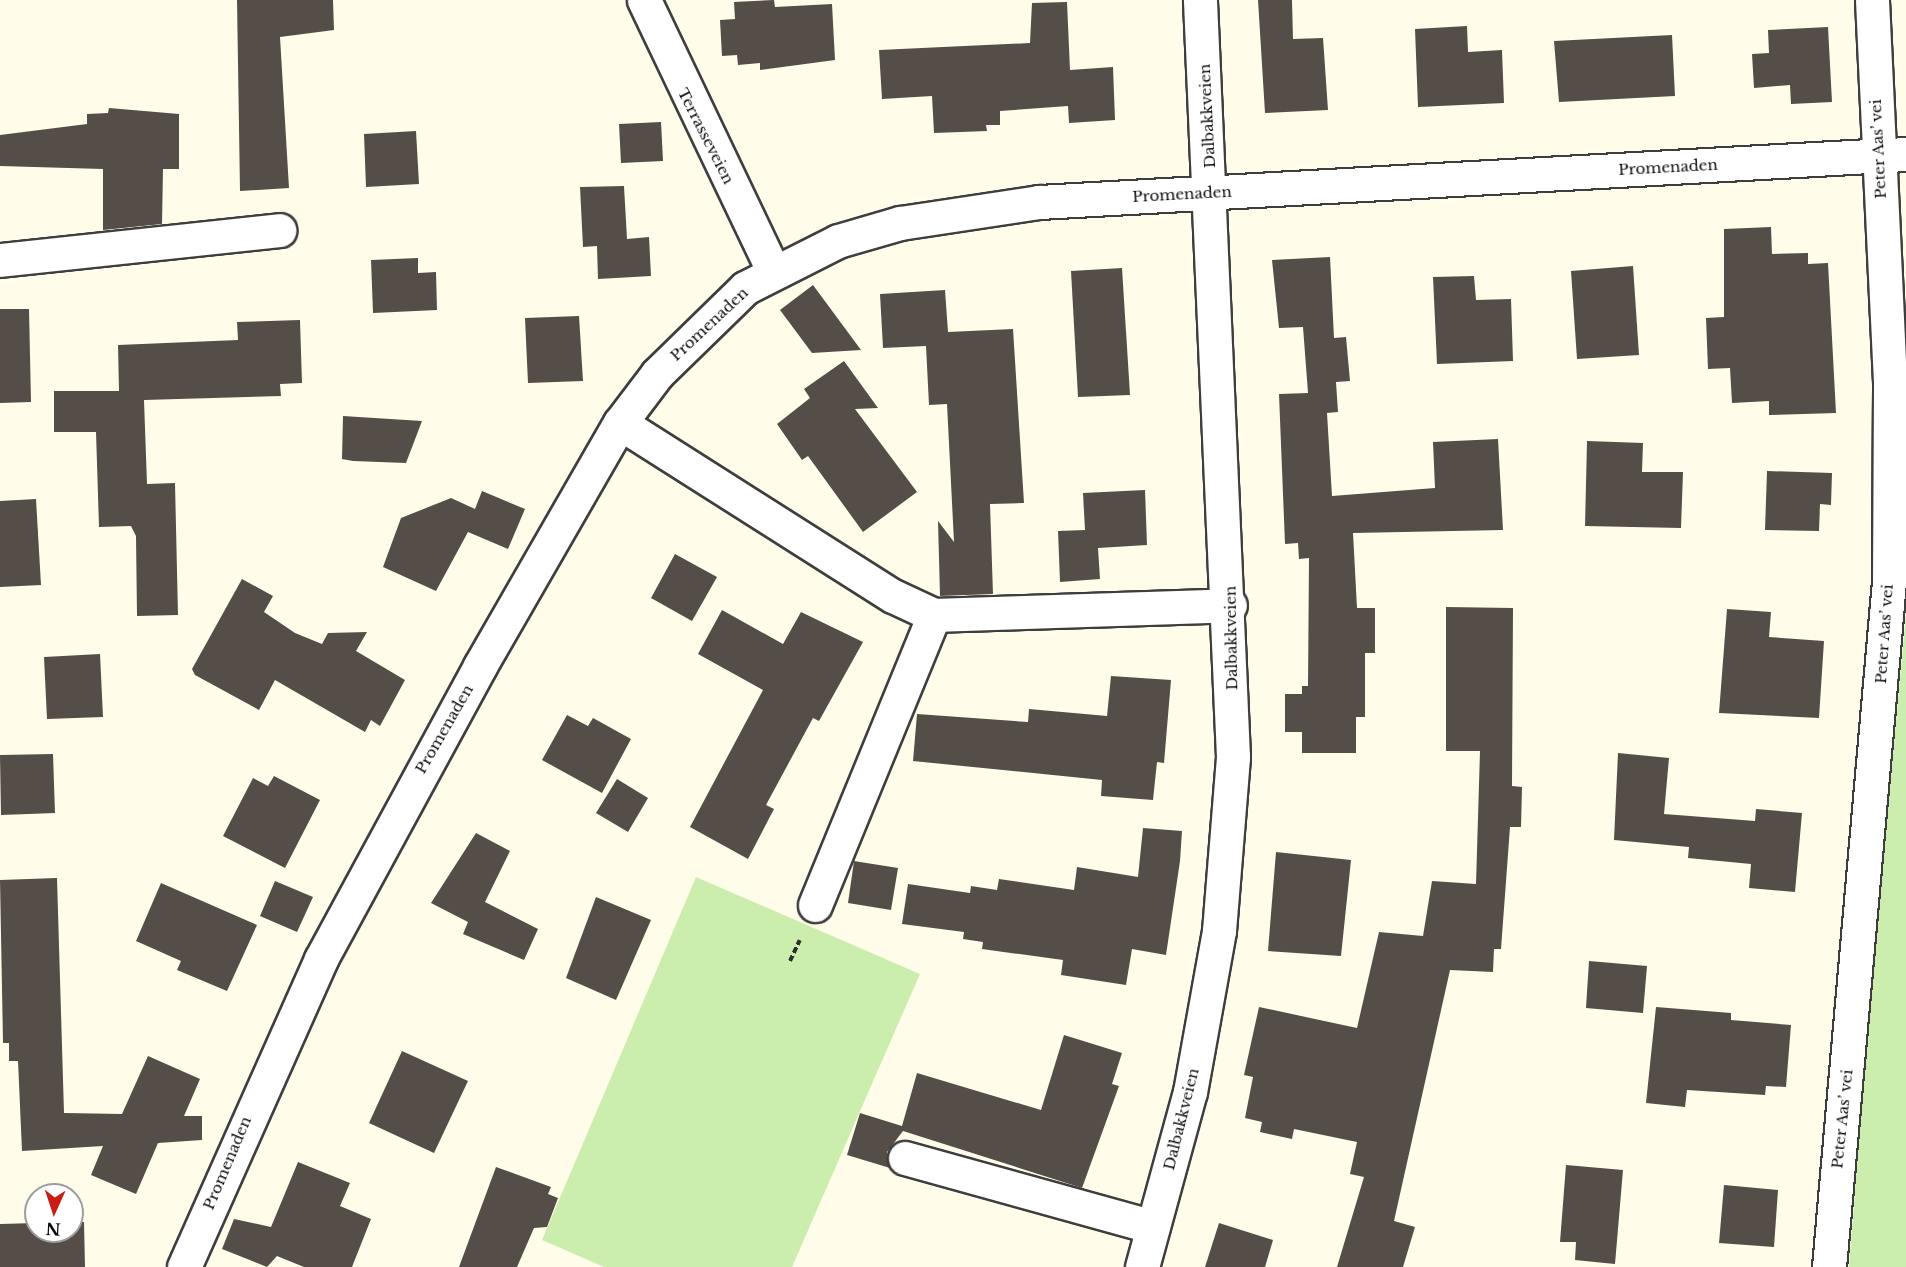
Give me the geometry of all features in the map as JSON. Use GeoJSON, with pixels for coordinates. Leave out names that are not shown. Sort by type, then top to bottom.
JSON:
{"type":"FeatureCollection","features":[{"type":"Feature","properties":{"kind":"street","name":"Terrasseveien"},"geometry":{"type":"LineString","coordinates":[[644,0],[774,270]]}},
{"type":"Feature","properties":{"kind":"street","name":"Dalbakkveien"},"geometry":{"type":"LineString","coordinates":[[1142,1267],[1190,1092],[1219,931],[1233,757],[1230,605],[1200,0]]}},
{"type":"Feature","properties":{"kind":"street","name":"Peter Aas’ vei"},"geometry":{"type":"LineString","coordinates":[[1829,1267],[1888,581],[1892,154],[1872,0]]}},
{"type":"Feature","properties":{"kind":"street","name":"Promenaden"},"geometry":{"type":"LineString","coordinates":[[184,1267],[253,1102],[391,821],[620,423],[657,374],[746,288],[774,270],[838,241],[964,211],[1067,199],[1892,154]]}},
{"type":"Feature","properties":{"kind":"street"},"geometry":{"type":"LineString","coordinates":[[0,260],[279,230]]}},
{"type":"Feature","properties":{"kind":"street"},"geometry":{"type":"LineString","coordinates":[[620,423],[893,596],[934,615],[1230,605]]}},
{"type":"Feature","properties":{"kind":"street"},"geometry":{"type":"LineString","coordinates":[[815,905],[934,615]]}},
{"type":"Feature","properties":{"kind":"street"},"geometry":{"type":"LineString","coordinates":[[905,1158],[1153,1227]]}},
{"type":"Feature","properties":{"kind":"green space"},"geometry":{"type":"Polygon","coordinates":[[[1906,614],[1906,1267],[1849,1267],[1869,1015],[1906,614]]]}},
{"type":"Feature","properties":{"kind":"green space"},"geometry":{"type":"Polygon","coordinates":[[[696,877],[920,974],[792,1267],[604,1267],[542,1240],[696,877]]]}},
{"type":"Feature","properties":{"kind":"building"},"geometry":{"type":"Polygon","coordinates":[[[237,0],[333,0],[334,30],[280,37],[289,188],[240,191],[237,0]]]}},
{"type":"Feature","properties":{"kind":"building"},"geometry":{"type":"Polygon","coordinates":[[[774,0],[775,7],[832,4],[835,60],[760,70],[760,63],[738,65],[737,55],[722,56],[720,20],[735,19],[734,2],[774,0]]]}},
{"type":"Feature","properties":{"kind":"building"},"geometry":{"type":"Polygon","coordinates":[[[1258,0],[1292,0],[1293,39],[1323,38],[1328,110],[1265,113],[1258,0]]]}},
{"type":"Feature","properties":{"kind":"building"},"geometry":{"type":"Polygon","coordinates":[[[1067,2],[1070,70],[1113,67],[1115,120],[1069,123],[1068,106],[1000,111],[1000,125],[986,125],[987,131],[934,133],[932,96],[882,99],[879,50],[1030,43],[1032,3],[1067,2]]]}},
{"type":"Feature","properties":{"kind":"building"},"geometry":{"type":"Polygon","coordinates":[[[1467,26],[1468,52],[1502,50],[1504,103],[1418,107],[1415,29],[1467,26]]]}},
{"type":"Feature","properties":{"kind":"building"},"geometry":{"type":"Polygon","coordinates":[[[1828,27],[1832,102],[1791,104],[1790,85],[1754,88],[1752,54],[1769,53],[1768,30],[1828,27]]]}},
{"type":"Feature","properties":{"kind":"building"},"geometry":{"type":"Polygon","coordinates":[[[1672,35],[1675,96],[1559,102],[1554,41],[1672,35]]]}},
{"type":"Feature","properties":{"kind":"building"},"geometry":{"type":"Polygon","coordinates":[[[109,108],[179,114],[179,169],[163,169],[162,224],[103,230],[103,169],[0,166],[0,135],[87,124],[87,114],[108,113],[109,108]]]}},
{"type":"Feature","properties":{"kind":"building"},"geometry":{"type":"Polygon","coordinates":[[[661,122],[663,161],[621,163],[619,124],[661,122]]]}},
{"type":"Feature","properties":{"kind":"building"},"geometry":{"type":"Polygon","coordinates":[[[416,131],[419,184],[366,187],[364,134],[416,131]]]}},
{"type":"Feature","properties":{"kind":"building"},"geometry":{"type":"Polygon","coordinates":[[[624,186],[627,239],[649,237],[651,276],[598,279],[597,246],[583,247],[580,187],[624,186]]]}},
{"type":"Feature","properties":{"kind":"building"},"geometry":{"type":"Polygon","coordinates":[[[1771,227],[1772,254],[1808,253],[1808,264],[1828,263],[1836,413],[1769,415],[1769,401],[1732,403],[1730,368],[1708,369],[1706,318],[1724,317],[1724,229],[1771,227]]]}},
{"type":"Feature","properties":{"kind":"building"},"geometry":{"type":"Polygon","coordinates":[[[1330,257],[1334,338],[1346,337],[1350,381],[1336,382],[1338,412],[1327,413],[1332,496],[1435,488],[1433,442],[1498,439],[1503,530],[1353,533],[1357,608],[1375,608],[1375,653],[1365,653],[1365,717],[1356,717],[1356,753],[1302,753],[1302,732],[1285,732],[1285,694],[1302,694],[1302,686],[1308,686],[1309,558],[1299,559],[1298,543],[1285,544],[1279,394],[1308,393],[1303,327],[1279,328],[1272,260],[1330,257]]]}},
{"type":"Feature","properties":{"kind":"building"},"geometry":{"type":"Polygon","coordinates":[[[418,258],[418,273],[436,272],[437,310],[373,313],[371,260],[418,258]]]}},
{"type":"Feature","properties":{"kind":"building"},"geometry":{"type":"Polygon","coordinates":[[[1633,266],[1639,355],[1577,359],[1571,271],[1633,266]]]}},
{"type":"Feature","properties":{"kind":"building"},"geometry":{"type":"Polygon","coordinates":[[[1122,268],[1130,395],[1078,397],[1071,271],[1122,268]]]}},
{"type":"Feature","properties":{"kind":"building"},"geometry":{"type":"Polygon","coordinates":[[[1474,276],[1476,300],[1511,299],[1513,361],[1437,364],[1433,277],[1474,276]]]}},
{"type":"Feature","properties":{"kind":"building"},"geometry":{"type":"Polygon","coordinates":[[[813,285],[861,350],[812,353],[780,310],[813,285]]]}},
{"type":"Feature","properties":{"kind":"building"},"geometry":{"type":"Polygon","coordinates":[[[945,290],[948,332],[1013,329],[1024,503],[990,504],[993,594],[940,596],[938,521],[954,542],[947,404],[929,405],[926,346],[883,348],[880,294],[945,290]]]}},
{"type":"Feature","properties":{"kind":"building"},"geometry":{"type":"Polygon","coordinates":[[[0,309],[29,309],[31,402],[0,403],[0,309]]]}},
{"type":"Feature","properties":{"kind":"building"},"geometry":{"type":"Polygon","coordinates":[[[579,316],[583,381],[528,383],[525,318],[579,316]]]}},
{"type":"Feature","properties":{"kind":"building"},"geometry":{"type":"Polygon","coordinates":[[[300,320],[302,383],[280,384],[281,396],[144,400],[147,484],[175,483],[178,615],[137,616],[136,536],[131,526],[99,527],[96,432],[54,432],[54,391],[119,391],[118,345],[238,340],[237,322],[300,320]]]}},
{"type":"Feature","properties":{"kind":"building"},"geometry":{"type":"Polygon","coordinates":[[[844,361],[878,408],[855,409],[917,492],[863,532],[808,456],[802,460],[777,424],[810,398],[804,389],[844,361]]]}},
{"type":"Feature","properties":{"kind":"building"},"geometry":{"type":"Polygon","coordinates":[[[343,416],[422,421],[406,463],[353,461],[342,459],[343,416]]]}},
{"type":"Feature","properties":{"kind":"building"},"geometry":{"type":"Polygon","coordinates":[[[1587,441],[1643,443],[1642,472],[1683,472],[1681,528],[1585,526],[1587,441]]]}},
{"type":"Feature","properties":{"kind":"building"},"geometry":{"type":"Polygon","coordinates":[[[1767,471],[1832,473],[1831,505],[1820,504],[1819,531],[1765,530],[1767,471]]]}},
{"type":"Feature","properties":{"kind":"building"},"geometry":{"type":"Polygon","coordinates":[[[1145,490],[1147,545],[1098,548],[1100,579],[1060,582],[1058,531],[1085,530],[1083,493],[1145,490]]]}},
{"type":"Feature","properties":{"kind":"building"},"geometry":{"type":"Polygon","coordinates":[[[482,491],[525,509],[508,549],[468,532],[436,591],[383,567],[401,518],[451,498],[475,509],[482,491]]]}},
{"type":"Feature","properties":{"kind":"building"},"geometry":{"type":"Polygon","coordinates":[[[36,499],[41,585],[0,587],[0,501],[36,499]]]}},
{"type":"Feature","properties":{"kind":"building"},"geometry":{"type":"Polygon","coordinates":[[[675,554],[717,577],[692,621],[651,598],[675,554]]]}},
{"type":"Feature","properties":{"kind":"building"},"geometry":{"type":"Polygon","coordinates":[[[242,579],[273,596],[264,612],[295,633],[322,644],[328,633],[367,632],[356,651],[405,680],[380,726],[371,720],[365,732],[275,680],[259,710],[195,675],[192,669],[242,579]]]}},
{"type":"Feature","properties":{"kind":"building"},"geometry":{"type":"Polygon","coordinates":[[[1446,607],[1513,608],[1512,786],[1522,787],[1521,827],[1510,827],[1501,949],[1494,949],[1493,972],[1450,970],[1394,1221],[1415,1227],[1403,1267],[1337,1267],[1364,1177],[1350,1174],[1357,1142],[1294,1129],[1292,1139],[1260,1132],[1262,1122],[1245,1118],[1253,1077],[1244,1075],[1259,1007],[1357,1028],[1379,932],[1423,936],[1432,881],[1476,884],[1480,751],[1446,751],[1446,607]]]}},
{"type":"Feature","properties":{"kind":"building"},"geometry":{"type":"Polygon","coordinates":[[[1727,609],[1771,612],[1769,637],[1824,641],[1819,718],[1719,713],[1727,609]]]}},
{"type":"Feature","properties":{"kind":"building"},"geometry":{"type":"Polygon","coordinates":[[[722,610],[783,644],[801,612],[863,642],[819,721],[813,718],[766,805],[774,809],[748,859],[690,827],[763,690],[698,654],[722,610]]]}},
{"type":"Feature","properties":{"kind":"building"},"geometry":{"type":"Polygon","coordinates":[[[100,654],[103,717],[47,719],[44,657],[100,654]]]}},
{"type":"Feature","properties":{"kind":"building"},"geometry":{"type":"Polygon","coordinates":[[[1111,676],[1171,680],[1164,763],[1157,762],[1153,800],[1101,796],[1102,780],[913,761],[917,714],[1028,722],[1029,709],[1107,716],[1111,676]]]}},
{"type":"Feature","properties":{"kind":"building"},"geometry":{"type":"Polygon","coordinates":[[[567,715],[588,726],[593,718],[631,739],[602,793],[542,760],[567,715]]]}},
{"type":"Feature","properties":{"kind":"building"},"geometry":{"type":"Polygon","coordinates":[[[1618,753],[1669,758],[1664,814],[1755,821],[1756,809],[1802,813],[1795,892],[1749,888],[1751,864],[1688,858],[1689,847],[1614,840],[1618,753]]]}},
{"type":"Feature","properties":{"kind":"building"},"geometry":{"type":"Polygon","coordinates":[[[53,754],[55,813],[1,815],[0,755],[53,754]]]}},
{"type":"Feature","properties":{"kind":"building"},"geometry":{"type":"Polygon","coordinates":[[[274,776],[320,800],[285,868],[223,836],[253,778],[268,786],[274,776]]]}},
{"type":"Feature","properties":{"kind":"building"},"geometry":{"type":"Polygon","coordinates":[[[617,779],[648,798],[628,832],[596,813],[617,779]]]}},
{"type":"Feature","properties":{"kind":"building"},"geometry":{"type":"Polygon","coordinates":[[[1143,828],[1182,831],[1180,861],[1166,955],[1132,949],[1126,985],[1061,975],[1063,960],[982,949],[983,942],[963,939],[964,932],[902,924],[908,884],[970,893],[971,886],[997,890],[999,879],[1074,890],[1077,867],[1138,877],[1143,828]]]}},
{"type":"Feature","properties":{"kind":"building"},"geometry":{"type":"Polygon","coordinates":[[[476,833],[510,851],[485,902],[538,929],[524,960],[463,934],[468,922],[431,903],[476,833]]]}},
{"type":"Feature","properties":{"kind":"building"},"geometry":{"type":"Polygon","coordinates":[[[1276,852],[1351,860],[1341,956],[1268,951],[1276,852]]]}},
{"type":"Feature","properties":{"kind":"building"},"geometry":{"type":"Polygon","coordinates":[[[854,861],[898,868],[891,910],[848,903],[854,861]]]}},
{"type":"Feature","properties":{"kind":"building"},"geometry":{"type":"Polygon","coordinates":[[[57,878],[64,1113],[122,1114],[148,1056],[200,1079],[184,1116],[202,1116],[202,1140],[158,1143],[136,1194],[91,1175],[103,1146],[22,1151],[18,1061],[9,1061],[9,1043],[3,1043],[0,880],[57,878]]]}},
{"type":"Feature","properties":{"kind":"building"},"geometry":{"type":"Polygon","coordinates":[[[275,881],[313,897],[297,932],[260,916],[275,881]]]}},
{"type":"Feature","properties":{"kind":"building"},"geometry":{"type":"Polygon","coordinates":[[[161,883],[257,925],[227,991],[177,970],[181,961],[136,941],[161,883]]]}},
{"type":"Feature","properties":{"kind":"building"},"geometry":{"type":"Polygon","coordinates":[[[596,897],[651,920],[616,1000],[566,978],[596,897]]]}},
{"type":"Feature","properties":{"kind":"building"},"geometry":{"type":"Polygon","coordinates":[[[1589,961],[1647,966],[1643,1013],[1586,1008],[1589,961]]]}},
{"type":"Feature","properties":{"kind":"building"},"geometry":{"type":"Polygon","coordinates":[[[1656,1007],[1731,1013],[1731,1020],[1791,1025],[1786,1087],[1766,1086],[1765,1095],[1687,1090],[1685,1107],[1646,1103],[1656,1007]]]}},
{"type":"Feature","properties":{"kind":"building"},"geometry":{"type":"Polygon","coordinates":[[[1064,1035],[1122,1053],[1112,1084],[1119,1086],[1082,1188],[903,1131],[887,1152],[890,1168],[847,1155],[860,1113],[902,1126],[917,1073],[1041,1110],[1064,1035]]]}},
{"type":"Feature","properties":{"kind":"building"},"geometry":{"type":"Polygon","coordinates":[[[402,1051],[468,1081],[434,1153],[369,1123],[402,1051]]]}},
{"type":"Feature","properties":{"kind":"building"},"geometry":{"type":"Polygon","coordinates":[[[298,1162],[350,1183],[340,1206],[371,1219],[352,1267],[304,1267],[277,1256],[267,1267],[222,1249],[234,1219],[271,1227],[298,1162]]]}},
{"type":"Feature","properties":{"kind":"building"},"geometry":{"type":"Polygon","coordinates":[[[1566,1165],[1623,1170],[1615,1264],[1575,1260],[1576,1242],[1560,1242],[1566,1165]]]}},
{"type":"Feature","properties":{"kind":"building"},"geometry":{"type":"Polygon","coordinates":[[[496,1167],[551,1187],[548,1194],[558,1198],[547,1227],[534,1228],[517,1267],[459,1267],[496,1167]]]}},
{"type":"Feature","properties":{"kind":"building"},"geometry":{"type":"Polygon","coordinates":[[[1724,1185],[1778,1190],[1774,1247],[1719,1243],[1724,1185]]]}},
{"type":"Feature","properties":{"kind":"building"},"geometry":{"type":"Polygon","coordinates":[[[84,1222],[85,1267],[0,1267],[0,1224],[24,1223],[24,1243],[84,1243],[84,1222]]]}},
{"type":"Feature","properties":{"kind":"building"},"geometry":{"type":"Polygon","coordinates":[[[1219,1223],[1273,1240],[1265,1267],[1205,1267],[1219,1223]]]}}]}
